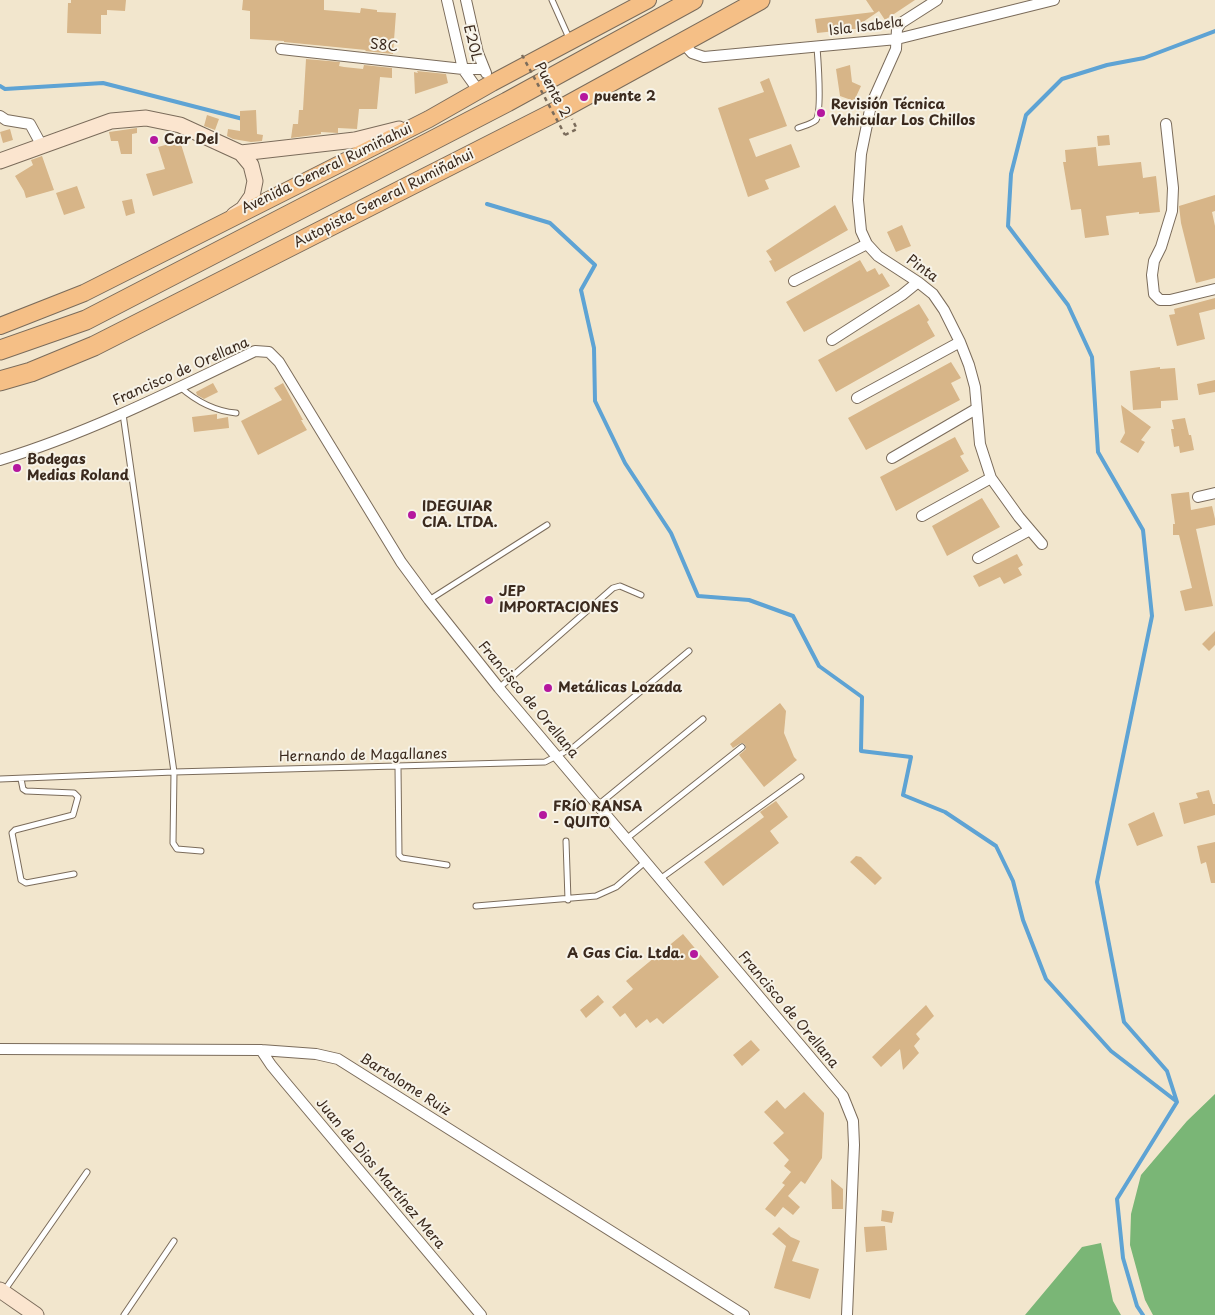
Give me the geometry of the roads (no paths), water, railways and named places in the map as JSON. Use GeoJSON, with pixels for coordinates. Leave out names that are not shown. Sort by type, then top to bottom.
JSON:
{"type":"FeatureCollection","features":[{"type":"Feature","properties":{"kind":"highway"},"geometry":{"type":"LineString","coordinates":[[0,350],[86,320],[507,102],[693,0]]}},
{"type":"Feature","properties":{"kind":"highway","name":"Autopista General Rumiñahui"},"geometry":{"type":"LineString","coordinates":[[0,381],[31,372],[94,346],[556,112],[760,0]]}},
{"type":"Feature","properties":{"kind":"main road","name":"Avenida General Rumiñahui"},"geometry":{"type":"LineString","coordinates":[[0,326],[84,293],[230,217],[428,119],[484,81],[571,41],[631,4],[648,0]]}},
{"type":"Feature","properties":{"kind":"street","name":"E20L"},"geometry":{"type":"LineString","coordinates":[[448,0],[463,69],[484,81]]}},
{"type":"Feature","properties":{"kind":"street","name":"E20L"},"geometry":{"type":"LineString","coordinates":[[466,0],[484,81]]}},
{"type":"Feature","properties":{"kind":"street"},"geometry":{"type":"LineString","coordinates":[[794,282],[867,244],[861,231],[858,200],[861,154],[871,105],[896,49],[897,29],[901,23],[937,0]]}},
{"type":"Feature","properties":{"kind":"street","name":"Isla Isabela"},"geometry":{"type":"LineString","coordinates":[[683,43],[692,53],[704,57],[897,39],[1054,0]]}},
{"type":"Feature","properties":{"kind":"street","name":"S8C"},"geometry":{"type":"LineString","coordinates":[[281,49],[463,69],[484,81]]}},
{"type":"Feature","properties":{"kind":"street"},"geometry":{"type":"LineString","coordinates":[[0,116],[6,120],[30,124],[42,146]]}},
{"type":"Feature","properties":{"kind":"street"},"geometry":{"type":"LineString","coordinates":[[0,161],[111,121],[146,118],[180,125],[241,153],[251,166],[255,181],[252,196],[243,209],[230,217]]}},
{"type":"Feature","properties":{"kind":"street"},"geometry":{"type":"LineString","coordinates":[[241,153],[355,140],[392,132],[428,119]]}},
{"type":"Feature","properties":{"kind":"street"},"geometry":{"type":"LineString","coordinates":[[1166,124],[1173,188],[1172,211],[1161,247],[1154,260],[1152,275],[1154,294],[1160,300],[1170,300],[1215,289]]}},
{"type":"Feature","properties":{"kind":"street","name":"Pinta"},"geometry":{"type":"LineString","coordinates":[[867,244],[878,256],[933,294],[944,310],[960,342],[975,387],[980,444],[990,478],[1004,499],[1042,544]]}},
{"type":"Feature","properties":{"kind":"street"},"geometry":{"type":"LineString","coordinates":[[832,340],[902,295],[918,282]]}},
{"type":"Feature","properties":{"kind":"street"},"geometry":{"type":"LineString","coordinates":[[857,398],[960,342]]}},
{"type":"Feature","properties":{"kind":"street","name":"Francisco de Orellana"},"geometry":{"type":"LineString","coordinates":[[0,460],[59,440],[123,414],[255,351],[269,352],[279,362],[401,562],[429,600],[499,688],[843,1096],[853,1121],[854,1145],[847,1315]]}},
{"type":"Feature","properties":{"kind":"street"},"geometry":{"type":"LineString","coordinates":[[892,458],[976,409]]}},
{"type":"Feature","properties":{"kind":"street"},"geometry":{"type":"LineString","coordinates":[[922,516],[990,478]]}},
{"type":"Feature","properties":{"kind":"street"},"geometry":{"type":"LineString","coordinates":[[1198,497],[1215,493]]}},
{"type":"Feature","properties":{"kind":"street"},"geometry":{"type":"LineString","coordinates":[[978,558],[1030,530]]}},
{"type":"Feature","properties":{"kind":"street","name":"Bartolome Ruiz"},"geometry":{"type":"LineString","coordinates":[[0,1049],[262,1050],[316,1054],[338,1059],[744,1315]]}},
{"type":"Feature","properties":{"kind":"street","name":"Juan de Dios Martínez Mera"},"geometry":{"type":"LineString","coordinates":[[262,1050],[284,1082],[481,1315]]}},
{"type":"Feature","properties":{"kind":"street"},"geometry":{"type":"LineString","coordinates":[[2,1291],[36,1315]]}},
{"type":"Feature","properties":{"kind":"lane"},"geometry":{"type":"LineString","coordinates":[[552,0],[571,41]]}},
{"type":"Feature","properties":{"kind":"lane"},"geometry":{"type":"LineString","coordinates":[[798,128],[815,121],[819,113],[817,47]]}},
{"type":"Feature","properties":{"kind":"lane"},"geometry":{"type":"LineString","coordinates":[[180,387],[203,404],[222,412],[236,413]]}},
{"type":"Feature","properties":{"kind":"lane"},"geometry":{"type":"LineString","coordinates":[[123,414],[174,772],[173,846],[176,849],[201,851]]}},
{"type":"Feature","properties":{"kind":"lane"},"geometry":{"type":"LineString","coordinates":[[429,600],[547,525]]}},
{"type":"Feature","properties":{"kind":"lane"},"geometry":{"type":"LineString","coordinates":[[499,688],[613,588],[620,586],[641,595]]}},
{"type":"Feature","properties":{"kind":"lane","name":"Hernando de Magallanes"},"geometry":{"type":"LineString","coordinates":[[0,779],[174,772],[545,762],[574,747],[689,651]]}},
{"type":"Feature","properties":{"kind":"lane"},"geometry":{"type":"LineString","coordinates":[[598,805],[703,718]]}},
{"type":"Feature","properties":{"kind":"lane"},"geometry":{"type":"LineString","coordinates":[[626,839],[742,747]]}},
{"type":"Feature","properties":{"kind":"lane"},"geometry":{"type":"LineString","coordinates":[[398,767],[399,855],[402,858],[447,865]]}},
{"type":"Feature","properties":{"kind":"lane"},"geometry":{"type":"LineString","coordinates":[[660,879],[801,777]]}},
{"type":"Feature","properties":{"kind":"lane"},"geometry":{"type":"LineString","coordinates":[[21,778],[23,789],[27,791],[74,793],[78,797],[73,815],[15,830],[12,833],[21,880],[26,883],[74,874]]}},
{"type":"Feature","properties":{"kind":"lane"},"geometry":{"type":"LineString","coordinates":[[566,841],[568,900]]}},
{"type":"Feature","properties":{"kind":"lane"},"geometry":{"type":"LineString","coordinates":[[476,906],[568,900],[596,896],[616,887],[645,861]]}},
{"type":"Feature","properties":{"kind":"lane"},"geometry":{"type":"LineString","coordinates":[[2,1291],[87,1172]]}},
{"type":"Feature","properties":{"kind":"lane"},"geometry":{"type":"LineString","coordinates":[[124,1315],[174,1241]]}},
{"type":"Feature","properties":{"kind":"waterway"},"geometry":{"type":"LineString","coordinates":[[1143,1315],[1137,1306],[1123,1258],[1117,1199],[1177,1102],[1167,1071],[1124,1022],[1097,882],[1152,616],[1143,530],[1098,452],[1092,357],[1068,305],[1008,226],[1011,174],[1026,115],[1062,79],[1107,65],[1144,58],[1215,31]]}},
{"type":"Feature","properties":{"kind":"waterway"},"geometry":{"type":"LineString","coordinates":[[0,86],[5,89],[103,83],[243,119]]}},
{"type":"Feature","properties":{"kind":"waterway"},"geometry":{"type":"LineString","coordinates":[[487,204],[550,223],[595,265],[581,290],[594,348],[595,401],[625,463],[671,533],[698,596],[749,600],[793,616],[819,666],[862,697],[861,751],[911,757],[903,795],[945,812],[996,846],[1013,881],[1023,920],[1046,979],[1111,1051],[1176,1101]]}},
{"type":"Feature","properties":{"kind":"place","name":"puente 2"},"geometry":{"type":"Point","coordinates":[584,97]}},
{"type":"Feature","properties":{"kind":"place","name":"Revisión Técnica Vehicular Los Chillos"},"geometry":{"type":"Point","coordinates":[821,113]}},
{"type":"Feature","properties":{"kind":"place","name":"Car Del"},"geometry":{"type":"Point","coordinates":[154,140]}},
{"type":"Feature","properties":{"kind":"place","name":"Bodegas Medias Roland"},"geometry":{"type":"Point","coordinates":[17,468]}},
{"type":"Feature","properties":{"kind":"place","name":"IDEGUIAR CIA. LTDA."},"geometry":{"type":"Point","coordinates":[412,515]}},
{"type":"Feature","properties":{"kind":"place","name":"JEP IMPORTACIONES"},"geometry":{"type":"Point","coordinates":[489,600]}},
{"type":"Feature","properties":{"kind":"place","name":"Metálicas Lozada"},"geometry":{"type":"Point","coordinates":[548,688]}},
{"type":"Feature","properties":{"kind":"place","name":"FRíO RANSA - QUITO"},"geometry":{"type":"Point","coordinates":[543,815]}},
{"type":"Feature","properties":{"kind":"place","name":"A Gas Cia. Ltda."},"geometry":{"type":"Point","coordinates":[694,954]}}]}
